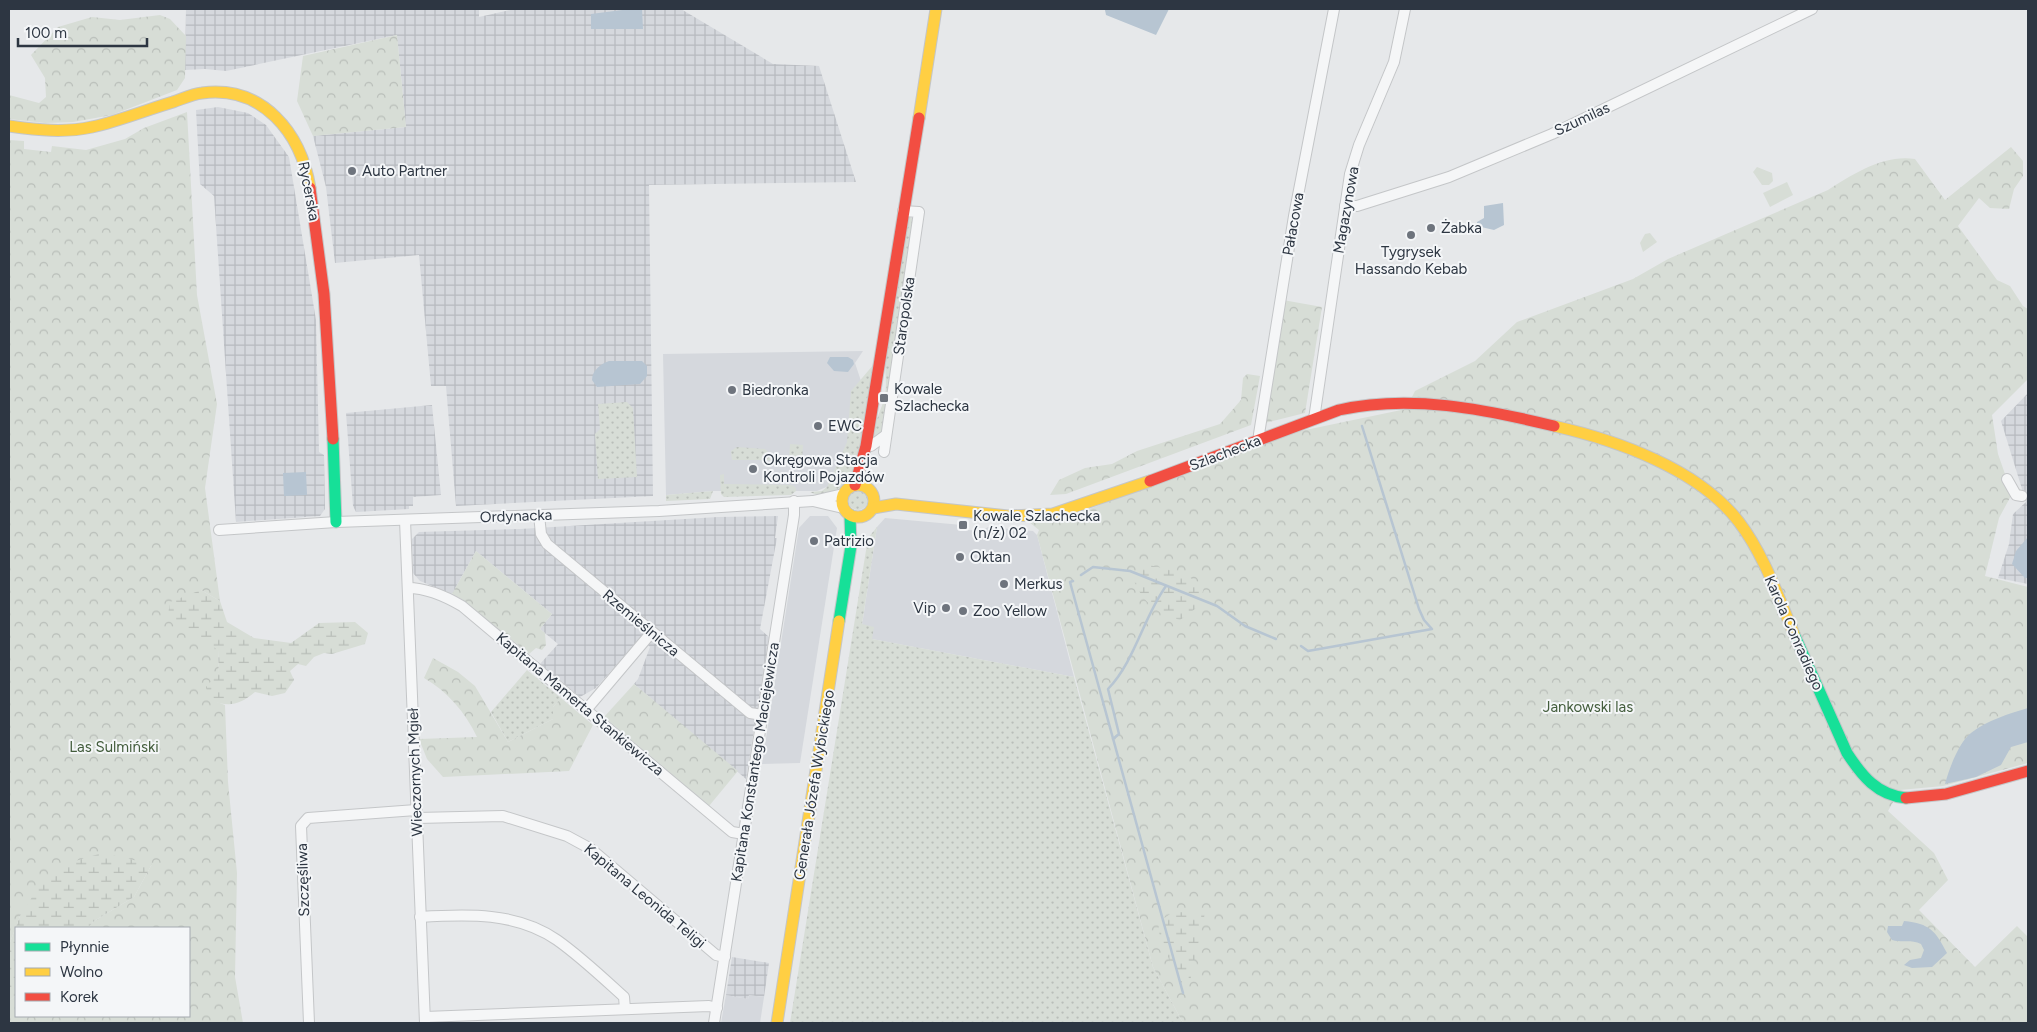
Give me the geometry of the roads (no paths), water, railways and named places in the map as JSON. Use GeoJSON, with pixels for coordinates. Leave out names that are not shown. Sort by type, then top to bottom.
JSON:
{"type":"FeatureCollection","features":[{"type":"Feature","properties":{"kind":"street","name":"Staropolska"},"geometry":{"type":"LineString","coordinates":[[873,508],[865,489],[866,446],[936,9]]}},
{"type":"Feature","properties":{"kind":"street","name":"Pałacowa"},"geometry":{"type":"LineString","coordinates":[[1260,439],[1259,434],[1272,347],[1334,9]]}},
{"type":"Feature","properties":{"kind":"street","name":"Magazynowa"},"geometry":{"type":"LineString","coordinates":[[1314,419],[1350,174],[1359,145],[1394,62],[1405,9]]}},
{"type":"Feature","properties":{"kind":"street","name":"Szumilas"},"geometry":{"type":"LineString","coordinates":[[1344,206],[1357,206],[1449,177],[1552,134],[1812,9]]}},
{"type":"Feature","properties":{"kind":"street","name":"Rycerska"},"geometry":{"type":"LineString","coordinates":[[9,126],[55,132],[92,127],[201,93],[216,92],[239,96],[259,104],[288,128],[305,160],[324,279],[336,522]]}},
{"type":"Feature","properties":{"kind":"street","name":"Staropolska"},"geometry":{"type":"LineString","coordinates":[[884,452],[919,212],[903,210]]}},
{"type":"Feature","properties":{"kind":"street","name":"Szlachecka"},"geometry":{"type":"LineString","coordinates":[[873,508],[896,504],[1008,516],[1053,514],[1169,475],[1314,419],[1362,405],[1403,403],[1496,413],[1554,426]]}},
{"type":"Feature","properties":{"kind":"street","name":"Karola Conradiego"},"geometry":{"type":"LineString","coordinates":[[1554,426],[1657,460],[1699,484],[1729,509],[1745,530],[1763,562],[1847,754],[1864,778],[1877,790],[1895,798],[1918,800],[1941,796],[2028,771]]}},
{"type":"Feature","properties":{"kind":"street"},"geometry":{"type":"LineString","coordinates":[[866,446],[871,446],[886,435]]}},
{"type":"Feature","properties":{"kind":"street"},"geometry":{"type":"LineString","coordinates":[[2007,479],[2016,495],[2022,496]]}},
{"type":"Feature","properties":{"kind":"street","name":"Szlachecka"},"geometry":{"type":"LineString","coordinates":[[865,489],[896,504]]}},
{"type":"Feature","properties":{"kind":"street"},"geometry":{"type":"LineString","coordinates":[[843,494],[865,489]]}},
{"type":"Feature","properties":{"kind":"street","name":"Ordynacka"},"geometry":{"type":"LineString","coordinates":[[220,530],[336,522],[660,511],[813,500],[843,494]]}},
{"type":"Feature","properties":{"kind":"street","name":"Generała Józefa Wybickiego"},"geometry":{"type":"LineString","coordinates":[[843,494],[851,546]]}},
{"type":"Feature","properties":{"kind":"street","name":"Ordynacka"},"geometry":{"type":"LineString","coordinates":[[813,500],[847,512]]}},
{"type":"Feature","properties":{"kind":"street","name":"Kapitana Konstantego Maciejewicza"},"geometry":{"type":"LineString","coordinates":[[714,1023],[794,515],[794,501]]}},
{"type":"Feature","properties":{"kind":"street"},"geometry":{"type":"LineString","coordinates":[[847,512],[863,516],[873,508]]}},
{"type":"Feature","properties":{"kind":"street","name":"Rzemieślnicza"},"geometry":{"type":"LineString","coordinates":[[539,515],[541,534],[547,544],[750,713],[762,715]]}},
{"type":"Feature","properties":{"kind":"street","name":"Generała Józefa Wybickiego"},"geometry":{"type":"LineString","coordinates":[[777,1023],[851,546],[863,516]]}},
{"type":"Feature","properties":{"kind":"street","name":"Wieczornych Mgieł"},"geometry":{"type":"LineString","coordinates":[[404,520],[425,1020]]}},
{"type":"Feature","properties":{"kind":"street","name":"Kapitana Mamerta Stankiewicza"},"geometry":{"type":"LineString","coordinates":[[408,588],[420,588],[462,606],[732,832],[744,834]]}},
{"type":"Feature","properties":{"kind":"street"},"geometry":{"type":"LineString","coordinates":[[586,710],[652,632]]}},
{"type":"Feature","properties":{"kind":"street","name":"Kapitana Leonida Teligi"},"geometry":{"type":"LineString","coordinates":[[417,814],[503,816],[566,836],[591,849],[716,955],[725,957]]}},
{"type":"Feature","properties":{"kind":"street","name":"Szczęśliwa"},"geometry":{"type":"LineString","coordinates":[[309,1023],[301,826],[308,818],[417,814]]}},
{"type":"Feature","properties":{"kind":"street"},"geometry":{"type":"LineString","coordinates":[[420,917],[477,915],[496,917],[540,930],[565,946],[624,997],[625,1009]]}},
{"type":"Feature","properties":{"kind":"street"},"geometry":{"type":"LineString","coordinates":[[425,1020],[625,1009],[709,1006],[717,1008]]}},
{"type":"Feature","properties":{"kind":"water"},"geometry":{"type":"Polygon","coordinates":[[[642,9],[643,29],[591,29],[591,14],[642,9]]]}},
{"type":"Feature","properties":{"kind":"water"},"geometry":{"type":"Polygon","coordinates":[[[1169,9],[1156,35],[1106,15],[1105,10],[1169,9]]]}},
{"type":"Feature","properties":{"kind":"water"},"geometry":{"type":"Polygon","coordinates":[[[1503,203],[1504,225],[1494,230],[1477,226],[1477,222],[1484,218],[1484,206],[1503,203]]]}},
{"type":"Feature","properties":{"kind":"water"},"geometry":{"type":"Polygon","coordinates":[[[830,357],[848,357],[853,360],[854,364],[848,372],[834,371],[827,363],[830,357]]]}},
{"type":"Feature","properties":{"kind":"water"},"geometry":{"type":"Polygon","coordinates":[[[609,361],[642,361],[647,366],[647,376],[640,384],[597,387],[592,380],[592,376],[595,370],[609,361]]]}},
{"type":"Feature","properties":{"kind":"water"},"geometry":{"type":"Polygon","coordinates":[[[306,472],[307,495],[284,496],[283,473],[306,472]]]}},
{"type":"Feature","properties":{"kind":"water"},"geometry":{"type":"Polygon","coordinates":[[[2028,537],[2028,578],[2025,578],[2012,564],[2016,551],[2028,537]]]}},
{"type":"Feature","properties":{"kind":"water"},"geometry":{"type":"Polygon","coordinates":[[[2028,708],[2028,742],[2011,747],[2001,765],[1976,777],[1945,784],[1962,743],[1971,733],[1991,721],[2028,708]]]}},
{"type":"Feature","properties":{"kind":"water"},"geometry":{"type":"Polygon","coordinates":[[[1904,921],[1926,926],[1939,939],[1947,953],[1932,967],[1912,968],[1904,965],[1910,960],[1921,958],[1924,950],[1921,944],[1892,940],[1887,932],[1888,926],[1902,926],[1904,921]]]}},
{"type":"Feature","properties":{"kind":"waterway"},"geometry":{"type":"LineString","coordinates":[[1301,646],[1308,651],[1432,629],[1424,620],[1419,609],[1362,426]]}},
{"type":"Feature","properties":{"kind":"waterway"},"geometry":{"type":"LineString","coordinates":[[1081,575],[1093,567],[1130,571],[1217,606],[1245,626],[1276,639]]}},
{"type":"Feature","properties":{"kind":"waterway"},"geometry":{"type":"LineString","coordinates":[[1073,581],[1070,582],[1183,993]]}},
{"type":"Feature","properties":{"kind":"waterway"},"geometry":{"type":"LineString","coordinates":[[1113,739],[1119,734],[1108,689],[1125,666],[1158,598],[1166,586]]}},
{"type":"Feature","properties":{"kind":"place","name":"Auto Partner"},"geometry":{"type":"Point","coordinates":[352,171]}},
{"type":"Feature","properties":{"kind":"place","name":"Żabka"},"geometry":{"type":"Point","coordinates":[1431,228]}},
{"type":"Feature","properties":{"kind":"place","name":"Tygrysek Hassando Kebab"},"geometry":{"type":"Point","coordinates":[1411,235]}},
{"type":"Feature","properties":{"kind":"place","name":"Biedronka"},"geometry":{"type":"Point","coordinates":[732,390]}},
{"type":"Feature","properties":{"kind":"place","name":"Kowale Szlachecka"},"geometry":{"type":"Point","coordinates":[884,398]}},
{"type":"Feature","properties":{"kind":"place","name":"EWC"},"geometry":{"type":"Point","coordinates":[818,426]}},
{"type":"Feature","properties":{"kind":"place","name":"Okręgowa Stacja Kontroli Pojazdów"},"geometry":{"type":"Point","coordinates":[753,469]}},
{"type":"Feature","properties":{"kind":"place","name":"Kowale Szlachecka (n/ż) 02"},"geometry":{"type":"Point","coordinates":[963,525]}},
{"type":"Feature","properties":{"kind":"place","name":"Patrizio"},"geometry":{"type":"Point","coordinates":[814,541]}},
{"type":"Feature","properties":{"kind":"place","name":"Oktan"},"geometry":{"type":"Point","coordinates":[960,557]}},
{"type":"Feature","properties":{"kind":"place","name":"Merkus"},"geometry":{"type":"Point","coordinates":[1004,584]}},
{"type":"Feature","properties":{"kind":"place","name":"Vip"},"geometry":{"type":"Point","coordinates":[946,608]}},
{"type":"Feature","properties":{"kind":"place","name":"Zoo Yellow"},"geometry":{"type":"Point","coordinates":[963,611]}},
{"type":"Feature","properties":{"kind":"park label","name":"Jankowski las"},"geometry":{"type":"Point","coordinates":[1588,707]}},
{"type":"Feature","properties":{"kind":"park label","name":"Las Sulmiński"},"geometry":{"type":"Point","coordinates":[114,747]}}]}
